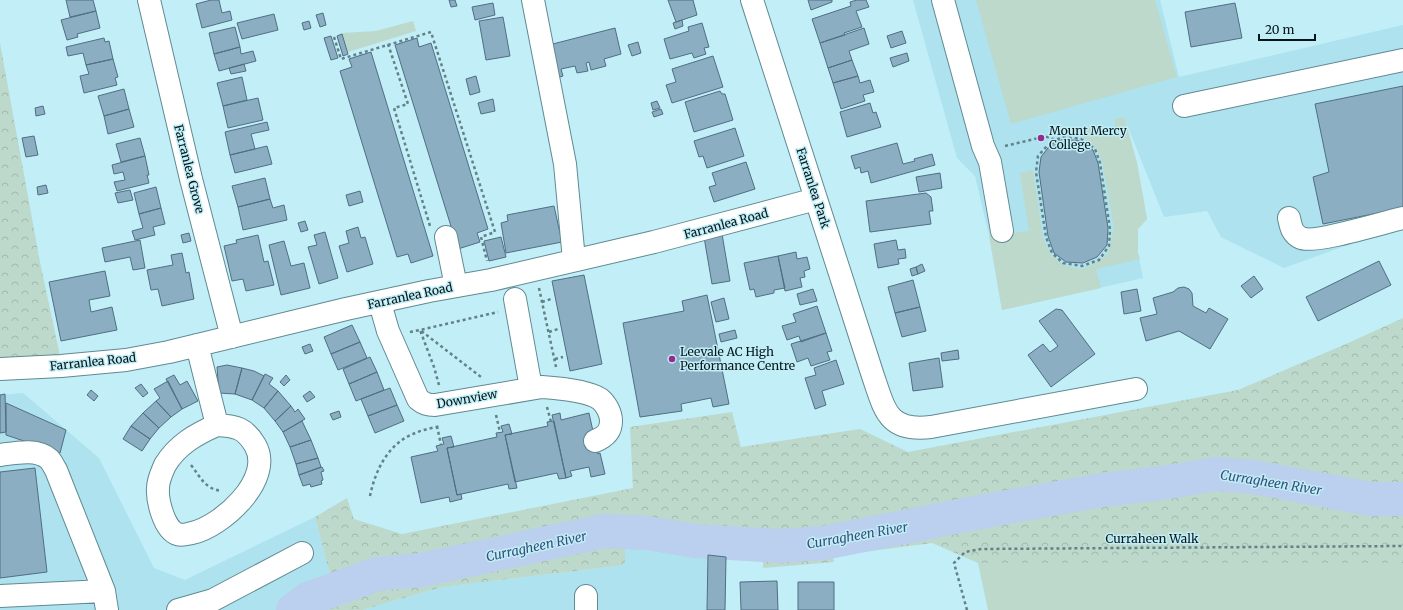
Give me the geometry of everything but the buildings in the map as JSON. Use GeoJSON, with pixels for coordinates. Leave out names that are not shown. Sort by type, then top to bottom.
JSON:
{"type":"FeatureCollection","features":[{"type":"Feature","properties":{"kind":"street","name":"Farranlea Grove"},"geometry":{"type":"LineString","coordinates":[[150,0],[191,178],[232,337]]}},
{"type":"Feature","properties":{"kind":"street"},"geometry":{"type":"LineString","coordinates":[[533,0],[565,164],[574,260]]}},
{"type":"Feature","properties":{"kind":"street","name":"Farranlea Park"},"geometry":{"type":"LineString","coordinates":[[752,0],[873,376],[884,408],[888,415],[905,427],[917,429],[1013,413],[1136,389]]}},
{"type":"Feature","properties":{"kind":"street"},"geometry":{"type":"LineString","coordinates":[[943,0],[983,146],[990,162],[1002,231]]}},
{"type":"Feature","properties":{"kind":"street"},"geometry":{"type":"LineString","coordinates":[[1184,106],[1403,60]]}},
{"type":"Feature","properties":{"kind":"street","name":"Farranlea Road"},"geometry":{"type":"LineString","coordinates":[[0,369],[61,366],[126,360],[232,337],[346,309],[491,280],[654,242],[816,199]]}},
{"type":"Feature","properties":{"kind":"street"},"geometry":{"type":"LineString","coordinates":[[1289,218],[1292,232],[1301,238],[1311,240],[1346,233],[1403,218]]}},
{"type":"Feature","properties":{"kind":"street"},"geometry":{"type":"LineString","coordinates":[[439,235],[456,286]]}},
{"type":"Feature","properties":{"kind":"street","name":"Downview"},"geometry":{"type":"LineString","coordinates":[[380,303],[390,336],[418,399],[428,405],[435,405],[531,388],[559,388],[599,398],[605,403],[611,422],[609,431],[604,438],[595,441]]}},
{"type":"Feature","properties":{"kind":"street"},"geometry":{"type":"LineString","coordinates":[[516,303],[531,388]]}},
{"type":"Feature","properties":{"kind":"street"},"geometry":{"type":"LineString","coordinates":[[197,345],[217,425]]}},
{"type":"Feature","properties":{"kind":"street"},"geometry":{"type":"LineString","coordinates":[[217,425],[231,426],[247,433],[256,447],[259,456],[259,469],[256,479],[247,494],[227,514],[196,532],[182,535],[176,534],[170,529],[161,509],[158,496],[160,476],[165,465],[179,448],[190,438],[217,425]]}},
{"type":"Feature","properties":{"kind":"street"},"geometry":{"type":"LineString","coordinates":[[0,455],[32,452],[41,454],[49,460],[56,470],[105,601],[0,596]]}},
{"type":"Feature","properties":{"kind":"street"},"geometry":{"type":"LineString","coordinates":[[178,610],[213,600],[302,553]]}},
{"type":"Feature","properties":{"kind":"path"},"geometry":{"type":"LineString","coordinates":[[334,37],[341,59],[431,32],[495,232],[481,237],[487,263],[493,262]]}},
{"type":"Feature","properties":{"kind":"path"},"geometry":{"type":"LineString","coordinates":[[388,44],[408,104],[394,108],[439,235]]}},
{"type":"Feature","properties":{"kind":"path"},"geometry":{"type":"LineString","coordinates":[[1064,137],[1080,139],[1094,149],[1100,163],[1110,229],[1109,246],[1100,260],[1082,266],[1063,263],[1052,253],[1046,237],[1036,172],[1038,156],[1055,140],[1064,137]]}},
{"type":"Feature","properties":{"kind":"path"},"geometry":{"type":"LineString","coordinates":[[539,287],[558,373]]}},
{"type":"Feature","properties":{"kind":"path"},"geometry":{"type":"LineString","coordinates":[[542,302],[551,300]]}},
{"type":"Feature","properties":{"kind":"path"},"geometry":{"type":"LineString","coordinates":[[390,336],[420,330],[516,303]]}},
{"type":"Feature","properties":{"kind":"path"},"geometry":{"type":"LineString","coordinates":[[549,332],[558,329]]}},
{"type":"Feature","properties":{"kind":"path"},"geometry":{"type":"LineString","coordinates":[[420,330],[490,384],[492,395]]}},
{"type":"Feature","properties":{"kind":"path"},"geometry":{"type":"LineString","coordinates":[[420,330],[434,367],[441,394],[435,405]]}},
{"type":"Feature","properties":{"kind":"path"},"geometry":{"type":"LineString","coordinates":[[555,359],[563,357]]}},
{"type":"Feature","properties":{"kind":"path"},"geometry":{"type":"LineString","coordinates":[[489,417],[503,414]]}},
{"type":"Feature","properties":{"kind":"path"},"geometry":{"type":"LineString","coordinates":[[370,496],[377,474],[390,450],[413,433],[445,426]]}},
{"type":"Feature","properties":{"kind":"path"},"geometry":{"type":"LineString","coordinates":[[179,448],[206,486],[215,490],[226,492],[236,504]]}},
{"type":"Feature","properties":{"kind":"path","name":"Curraheen Walk"},"geometry":{"type":"LineString","coordinates":[[966,610],[954,563],[965,552],[982,549],[1403,546]]}},
{"type":"Feature","properties":{"kind":"shaded area"},"geometry":{"type":"Polygon","coordinates":[[[913,0],[1160,0],[1179,77],[1403,25],[1403,225],[1284,268],[1221,237],[1207,211],[1164,217],[1126,122],[1137,163],[1147,219],[1138,229],[1138,253],[1143,278],[1002,310],[989,235],[975,176],[957,158],[913,0]]]}},
{"type":"Feature","properties":{"kind":"shaded area"},"geometry":{"type":"Polygon","coordinates":[[[23,393],[99,458],[154,568],[185,580],[315,517],[332,582],[311,610],[0,610],[0,395],[23,393]]]}},
{"type":"Feature","properties":{"kind":"shaded area"},"geometry":{"type":"Polygon","coordinates":[[[625,545],[726,557],[725,610],[362,610],[442,587],[617,566],[625,545]]]}},
{"type":"Feature","properties":{"kind":"green space"},"geometry":{"type":"Polygon","coordinates":[[[976,0],[1155,0],[1177,77],[1011,124],[976,0]]]}},
{"type":"Feature","properties":{"kind":"green space"},"geometry":{"type":"Polygon","coordinates":[[[413,21],[416,31],[348,52],[342,33],[376,31],[413,21]]]}},
{"type":"Feature","properties":{"kind":"green space"},"geometry":{"type":"Polygon","coordinates":[[[0,43],[40,262],[60,356],[0,359],[0,43]]]}},
{"type":"Feature","properties":{"kind":"green space"},"geometry":{"type":"Polygon","coordinates":[[[1124,117],[1137,163],[1147,219],[1138,229],[1138,253],[1140,259],[1096,269],[1101,288],[1002,310],[989,235],[1029,231],[1020,173],[1033,170],[1043,238],[1051,255],[1065,266],[1082,269],[1094,264],[1108,253],[1114,228],[1102,161],[1096,148],[1083,137],[1073,136],[1080,129],[1099,124],[1102,133],[1115,130],[1115,119],[1124,117]]]}},
{"type":"Feature","properties":{"kind":"green space"},"geometry":{"type":"Polygon","coordinates":[[[1403,318],[1403,563],[978,563],[932,543],[833,556],[834,562],[763,568],[763,562],[625,545],[625,564],[617,566],[442,587],[362,610],[311,610],[332,582],[315,517],[347,498],[354,519],[402,534],[633,488],[630,427],[732,412],[741,447],[860,429],[908,452],[1238,390],[1403,318]]]}},
{"type":"Feature","properties":{"kind":"green space"},"geometry":{"type":"Polygon","coordinates":[[[978,563],[1403,563],[1403,610],[988,610],[978,563]]]}},
{"type":"Feature","properties":{"kind":"waterway","name":"Curragheen River"},"geometry":{"type":"LineString","coordinates":[[293,610],[308,599],[377,574],[421,570],[604,531],[647,533],[696,541],[782,546],[823,543],[985,511],[1103,490],[1169,482],[1216,474],[1254,477],[1370,499],[1403,499]]}},
{"type":"Feature","properties":{"kind":"place","name":"Mount Mercy College"},"geometry":{"type":"Point","coordinates":[1041,138]}},
{"type":"Feature","properties":{"kind":"place","name":"Leevale AC High Performance Centre"},"geometry":{"type":"Point","coordinates":[672,359]}}]}
